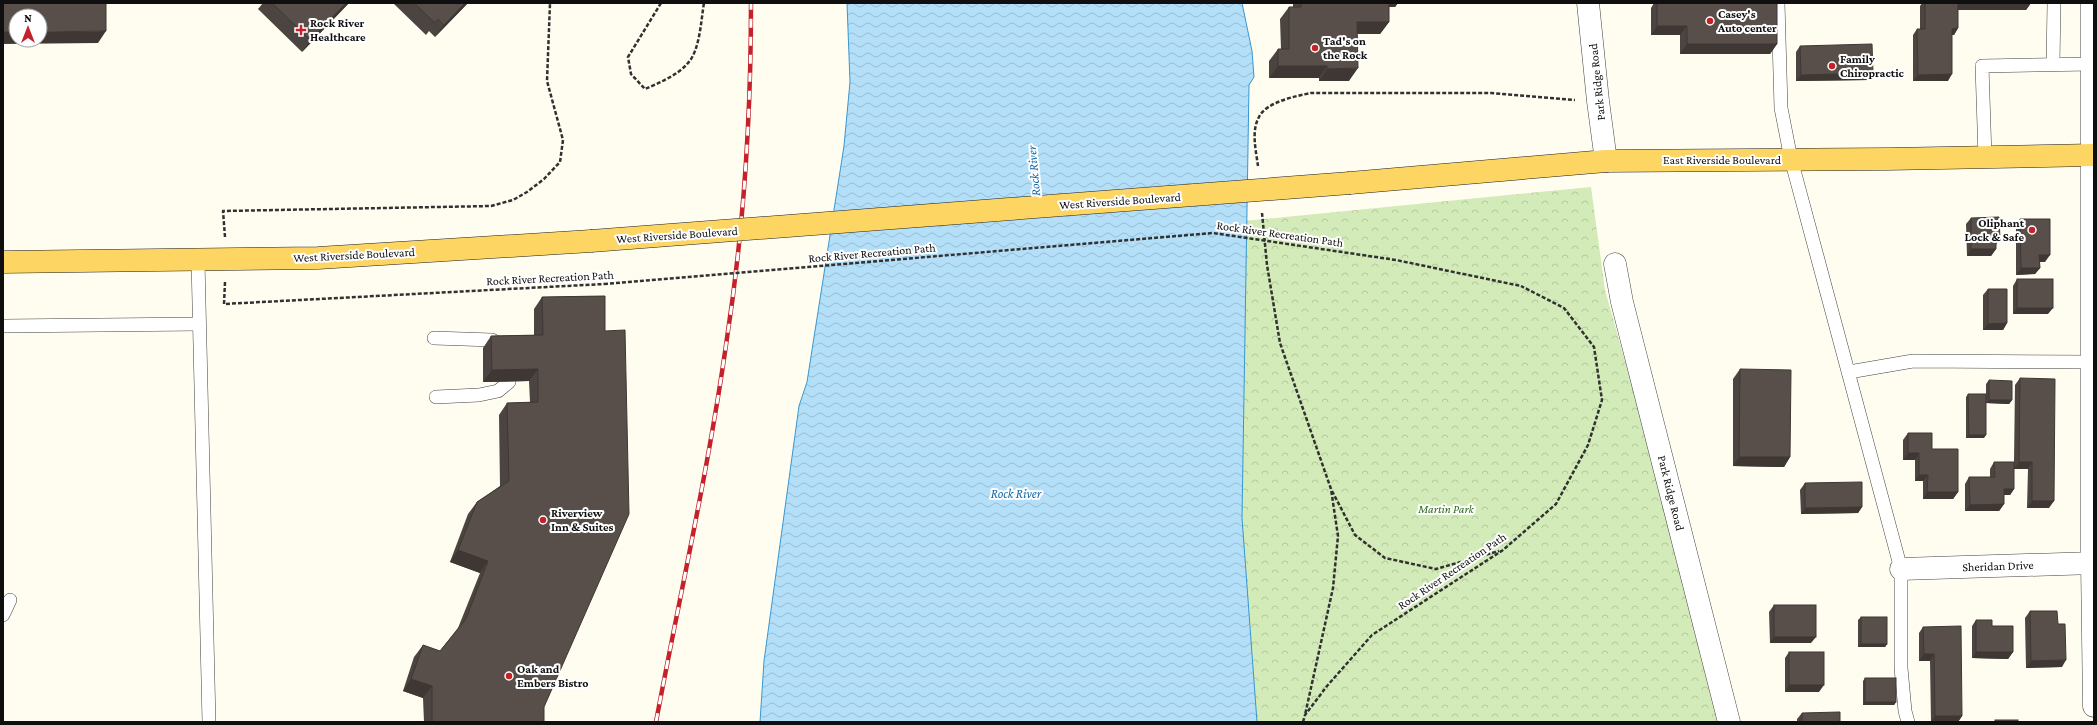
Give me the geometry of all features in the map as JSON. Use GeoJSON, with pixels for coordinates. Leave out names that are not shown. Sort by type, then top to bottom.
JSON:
{"type":"FeatureCollection","features":[{"type":"Feature","properties":{"kind":"main road","name":"East Riverside Boulevard"},"geometry":{"type":"LineString","coordinates":[[1350,183],[1606,160],[2093,155]]}},
{"type":"Feature","properties":{"kind":"main road","name":"West Riverside Boulevard"},"geometry":{"type":"LineString","coordinates":[[3,262],[198,261],[318,258],[592,241],[1350,183]]}},
{"type":"Feature","properties":{"kind":"street","name":"Park Ridge Road"},"geometry":{"type":"LineString","coordinates":[[1588,3],[1598,101],[1606,160]]}},
{"type":"Feature","properties":{"kind":"street"},"geometry":{"type":"LineString","coordinates":[[2092,3],[2094,706]]}},
{"type":"Feature","properties":{"kind":"street","name":"Park Ridge Road"},"geometry":{"type":"LineString","coordinates":[[1615,264],[1622,302],[1729,722]]}},
{"type":"Feature","properties":{"kind":"street","name":"Sheridan Drive"},"geometry":{"type":"LineString","coordinates":[[1901,569],[2093,563]]}},
{"type":"Feature","properties":{"kind":"lane"},"geometry":{"type":"LineString","coordinates":[[1778,3],[1781,108],[1791,159],[1901,569],[1901,668],[1905,710],[1908,722]]}},
{"type":"Feature","properties":{"kind":"lane"},"geometry":{"type":"LineString","coordinates":[[2053,64],[2054,3]]}},
{"type":"Feature","properties":{"kind":"lane"},"geometry":{"type":"LineString","coordinates":[[1985,157],[1982,66],[2092,64]]}},
{"type":"Feature","properties":{"kind":"lane"},"geometry":{"type":"LineString","coordinates":[[198,261],[209,722]]}},
{"type":"Feature","properties":{"kind":"lane"},"geometry":{"type":"LineString","coordinates":[[3,326],[199,324]]}},
{"type":"Feature","properties":{"kind":"lane"},"geometry":{"type":"LineString","coordinates":[[434,338],[492,340],[502,348],[511,365],[508,382],[498,391],[479,395],[436,397]]}},
{"type":"Feature","properties":{"kind":"lane"},"geometry":{"type":"LineString","coordinates":[[1849,372],[1913,361],[2093,362]]}},
{"type":"Feature","properties":{"kind":"lane"},"geometry":{"type":"LineString","coordinates":[[3,615],[10,600]]}},
{"type":"Feature","properties":{"kind":"path","name":"Rock River Recreation Path"},"geometry":{"type":"LineString","coordinates":[[550,3],[547,81],[563,140],[560,162],[544,179],[513,200],[491,206],[223,211],[226,260],[224,304],[604,284],[1213,233],[1396,260],[1521,286],[1564,308],[1594,348],[1602,400],[1588,445],[1556,504],[1503,550],[1372,635],[1327,686],[1305,715],[1303,722]]}},
{"type":"Feature","properties":{"kind":"path"},"geometry":{"type":"LineString","coordinates":[[661,3],[628,57],[630,74],[646,89],[664,80],[688,63],[698,41],[704,3]]}},
{"type":"Feature","properties":{"kind":"path"},"geometry":{"type":"LineString","coordinates":[[1258,172],[1255,134],[1259,116],[1272,106],[1289,97],[1311,93],[1490,93],[1598,101]]}},
{"type":"Feature","properties":{"kind":"path"},"geometry":{"type":"LineString","coordinates":[[1262,211],[1267,266],[1280,344],[1331,489],[1355,535],[1385,558],[1436,569],[1503,550]]}},
{"type":"Feature","properties":{"kind":"path"},"geometry":{"type":"LineString","coordinates":[[1305,715],[1333,588],[1338,536],[1331,489]]}},
{"type":"Feature","properties":{"kind":"green space","name":"Martin Park"},"geometry":{"type":"Polygon","coordinates":[[[1591,187],[1605,290],[1678,549],[1721,722],[1244,722],[1234,222],[1591,187]]]}},
{"type":"Feature","properties":{"kind":"water","name":"Rock River"},"geometry":{"type":"Polygon","coordinates":[[[847,3],[1242,3],[1252,51],[1254,77],[1249,85],[1242,518],[1257,722],[760,722],[764,661],[799,406],[807,382],[844,146],[850,82],[847,3]]]}},
{"type":"Feature","properties":{"kind":"building"},"geometry":{"type":"Polygon","coordinates":[[[3,3],[106,3],[106,31],[48,32],[48,8],[8,8],[8,32],[3,32],[3,3]]]}},
{"type":"Feature","properties":{"kind":"building"},"geometry":{"type":"Polygon","coordinates":[[[272,3],[346,3],[310,40],[272,3]]]}},
{"type":"Feature","properties":{"kind":"building"},"geometry":{"type":"Polygon","coordinates":[[[414,3],[465,3],[444,25],[438,19],[435,23],[414,3]]]}},
{"type":"Feature","properties":{"kind":"building","name":"Tad's on the Rock"},"geometry":{"type":"Polygon","coordinates":[[[1301,3],[1389,3],[1389,22],[1357,22],[1358,68],[1327,69],[1327,66],[1278,66],[1278,49],[1289,49],[1289,7],[1301,7],[1301,3]]]}},
{"type":"Feature","properties":{"kind":"building","name":"Casey's Auto center"},"geometry":{"type":"Polygon","coordinates":[[[1657,3],[1777,3],[1777,44],[1687,44],[1687,26],[1657,26],[1657,3]]]}},
{"type":"Feature","properties":{"kind":"building"},"geometry":{"type":"Polygon","coordinates":[[[1925,3],[1958,3],[1958,28],[1952,29],[1952,74],[1918,75],[1917,29],[1925,29],[1925,3]]]}},
{"type":"Feature","properties":{"kind":"building","name":"Family Chiropractic"},"geometry":{"type":"Polygon","coordinates":[[[1872,44],[1873,73],[1801,75],[1800,46],[1872,44]]]}},
{"type":"Feature","properties":{"kind":"building"},"geometry":{"type":"Polygon","coordinates":[[[1999,217],[2000,239],[1996,239],[1996,249],[1971,249],[1971,218],[1999,217]]]}},
{"type":"Feature","properties":{"kind":"building"},"geometry":{"type":"Polygon","coordinates":[[[2020,219],[2050,219],[2050,255],[2039,255],[2040,268],[2021,268],[2020,219]]]}},
{"type":"Feature","properties":{"kind":"building"},"geometry":{"type":"Polygon","coordinates":[[[2017,279],[2053,279],[2053,308],[2017,308],[2017,279]]]}},
{"type":"Feature","properties":{"kind":"building"},"geometry":{"type":"Polygon","coordinates":[[[1988,289],[2007,289],[2007,323],[1988,324],[1988,289]]]}},
{"type":"Feature","properties":{"kind":"building","name":"Riverview Inn & Suites"},"geometry":{"type":"Polygon","coordinates":[[[605,296],[605,331],[625,330],[629,514],[544,707],[544,722],[432,722],[432,686],[411,679],[423,645],[440,651],[466,619],[488,561],[458,550],[477,502],[509,481],[507,403],[538,402],[538,369],[492,370],[491,336],[543,335],[542,297],[605,296]]]}},
{"type":"Feature","properties":{"kind":"building"},"geometry":{"type":"Polygon","coordinates":[[[1740,369],[1791,370],[1790,457],[1739,457],[1740,369]]]}},
{"type":"Feature","properties":{"kind":"building"},"geometry":{"type":"Polygon","coordinates":[[[2020,378],[2055,379],[2054,501],[2032,501],[2032,462],[2019,462],[2020,378]]]}},
{"type":"Feature","properties":{"kind":"building"},"geometry":{"type":"Polygon","coordinates":[[[1989,380],[2012,381],[2012,400],[1989,400],[1989,380]]]}},
{"type":"Feature","properties":{"kind":"building"},"geometry":{"type":"Polygon","coordinates":[[[1968,394],[1986,394],[1986,435],[1969,435],[1968,394]]]}},
{"type":"Feature","properties":{"kind":"building"},"geometry":{"type":"Polygon","coordinates":[[[1908,433],[1932,433],[1932,449],[1958,449],[1958,492],[1927,492],[1928,475],[1919,475],[1919,453],[1908,453],[1908,433]]]}},
{"type":"Feature","properties":{"kind":"building"},"geometry":{"type":"Polygon","coordinates":[[[1994,462],[2014,462],[2014,489],[2004,489],[2004,504],[1970,505],[1969,477],[1995,477],[1994,462]]]}},
{"type":"Feature","properties":{"kind":"building"},"geometry":{"type":"Polygon","coordinates":[[[1862,482],[1862,507],[1805,508],[1805,483],[1862,482]]]}},
{"type":"Feature","properties":{"kind":"building"},"geometry":{"type":"Polygon","coordinates":[[[1774,605],[1816,605],[1816,637],[1774,637],[1774,605]]]}},
{"type":"Feature","properties":{"kind":"building"},"geometry":{"type":"Polygon","coordinates":[[[2030,611],[2057,611],[2058,624],[2065,624],[2066,660],[2031,661],[2030,611]]]}},
{"type":"Feature","properties":{"kind":"building"},"geometry":{"type":"Polygon","coordinates":[[[1861,617],[1887,617],[1887,644],[1861,644],[1861,617]]]}},
{"type":"Feature","properties":{"kind":"building"},"geometry":{"type":"Polygon","coordinates":[[[1976,620],[1992,620],[1992,626],[2013,626],[2013,652],[1976,652],[1976,620]]]}},
{"type":"Feature","properties":{"kind":"building"},"geometry":{"type":"Polygon","coordinates":[[[1961,626],[1962,716],[1935,716],[1934,654],[1924,654],[1923,627],[1961,626]]]}},
{"type":"Feature","properties":{"kind":"building"},"geometry":{"type":"Polygon","coordinates":[[[1789,652],[1824,652],[1824,685],[1789,685],[1789,652]]]}},
{"type":"Feature","properties":{"kind":"building"},"geometry":{"type":"Polygon","coordinates":[[[1865,678],[1896,678],[1896,702],[1865,702],[1865,678]]]}},
{"type":"Feature","properties":{"kind":"building"},"geometry":{"type":"Polygon","coordinates":[[[1840,712],[1840,722],[1802,722],[1802,713],[1840,712]]]}},
{"type":"Feature","properties":{"kind":"building"},"geometry":{"type":"Polygon","coordinates":[[[1995,720],[2018,720],[2018,722],[1995,722],[1995,720]]]}},
{"type":"Feature","properties":{"kind":"railway"},"geometry":{"type":"LineString","coordinates":[[656,722],[712,434],[733,296],[742,213],[748,129],[751,3]]}},
{"type":"Feature","properties":{"kind":"place","name":"Casey's Auto center"},"geometry":{"type":"Point","coordinates":[1710,21]}},
{"type":"Feature","properties":{"kind":"place","name":"Rock River Healthcare"},"geometry":{"type":"Point","coordinates":[301,30]}},
{"type":"Feature","properties":{"kind":"place","name":"Tad's on the Rock"},"geometry":{"type":"Point","coordinates":[1315,48]}},
{"type":"Feature","properties":{"kind":"place","name":"Family Chiropractic"},"geometry":{"type":"Point","coordinates":[1832,66]}},
{"type":"Feature","properties":{"kind":"place","name":"Oliphant Lock & Safe"},"geometry":{"type":"Point","coordinates":[2032,230]}},
{"type":"Feature","properties":{"kind":"place","name":"Riverview Inn & Suites"},"geometry":{"type":"Point","coordinates":[543,520]}},
{"type":"Feature","properties":{"kind":"place","name":"Oak and Embers Bistro"},"geometry":{"type":"Point","coordinates":[509,676]}}]}
